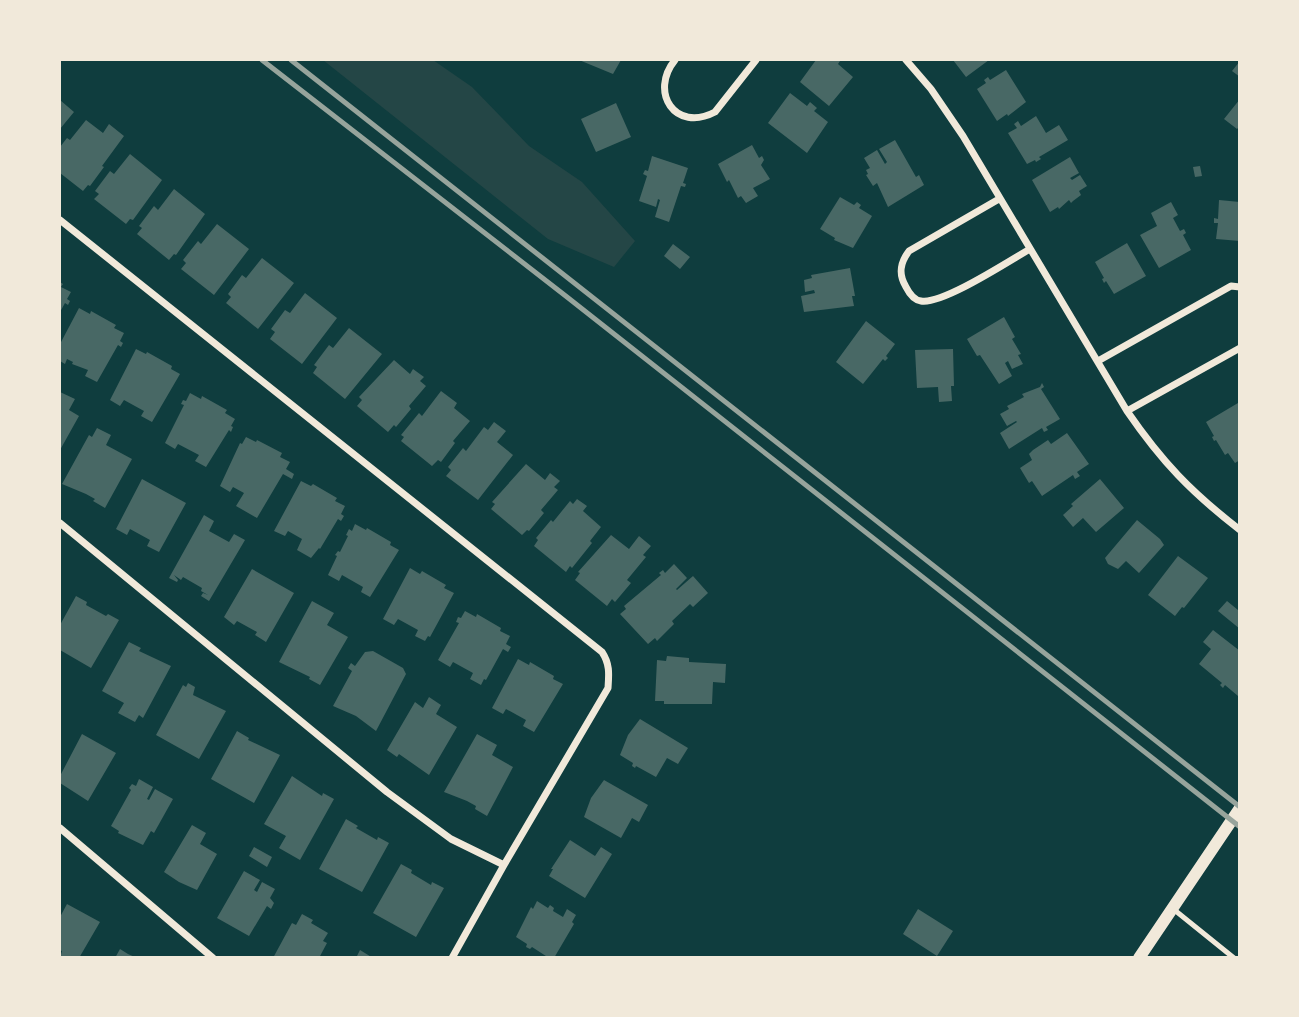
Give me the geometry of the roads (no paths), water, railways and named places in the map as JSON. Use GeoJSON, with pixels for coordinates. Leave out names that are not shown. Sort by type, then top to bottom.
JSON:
{"type":"FeatureCollection","features":[{"type":"Feature","properties":{"kind":"street"},"geometry":{"type":"LineString","coordinates":[[675,60],[667,70],[665,94],[673,109],[690,119],[706,117],[715,112],[756,60]]}},
{"type":"Feature","properties":{"kind":"street"},"geometry":{"type":"LineString","coordinates":[[906,60],[931,89],[963,136],[1126,411],[1172,471],[1240,530]]}},
{"type":"Feature","properties":{"kind":"street"},"geometry":{"type":"LineString","coordinates":[[999,199],[909,251],[901,271],[907,289],[913,298],[922,302],[941,298],[1030,249]]}},
{"type":"Feature","properties":{"kind":"street"},"geometry":{"type":"LineString","coordinates":[[60,220],[544,605],[607,659],[610,671],[608,688],[452,957]]}},
{"type":"Feature","properties":{"kind":"street"},"geometry":{"type":"LineString","coordinates":[[1098,361],[1231,286],[1240,287]]}},
{"type":"Feature","properties":{"kind":"street"},"geometry":{"type":"LineString","coordinates":[[1126,411],[1240,348]]}},
{"type":"Feature","properties":{"kind":"street"},"geometry":{"type":"LineString","coordinates":[[60,523],[387,792],[451,839],[503,865]]}},
{"type":"Feature","properties":{"kind":"street"},"geometry":{"type":"LineString","coordinates":[[1139,957],[1240,808]]}},
{"type":"Feature","properties":{"kind":"street"},"geometry":{"type":"LineString","coordinates":[[60,828],[213,957]]}},
{"type":"Feature","properties":{"kind":"lane"},"geometry":{"type":"LineString","coordinates":[[1172,908],[1234,957]]}},
{"type":"Feature","properties":{"kind":"railway"},"geometry":{"type":"LineString","coordinates":[[262,60],[1240,827]]}},
{"type":"Feature","properties":{"kind":"railway"},"geometry":{"type":"LineString","coordinates":[[291,60],[1240,807]]}}]}
